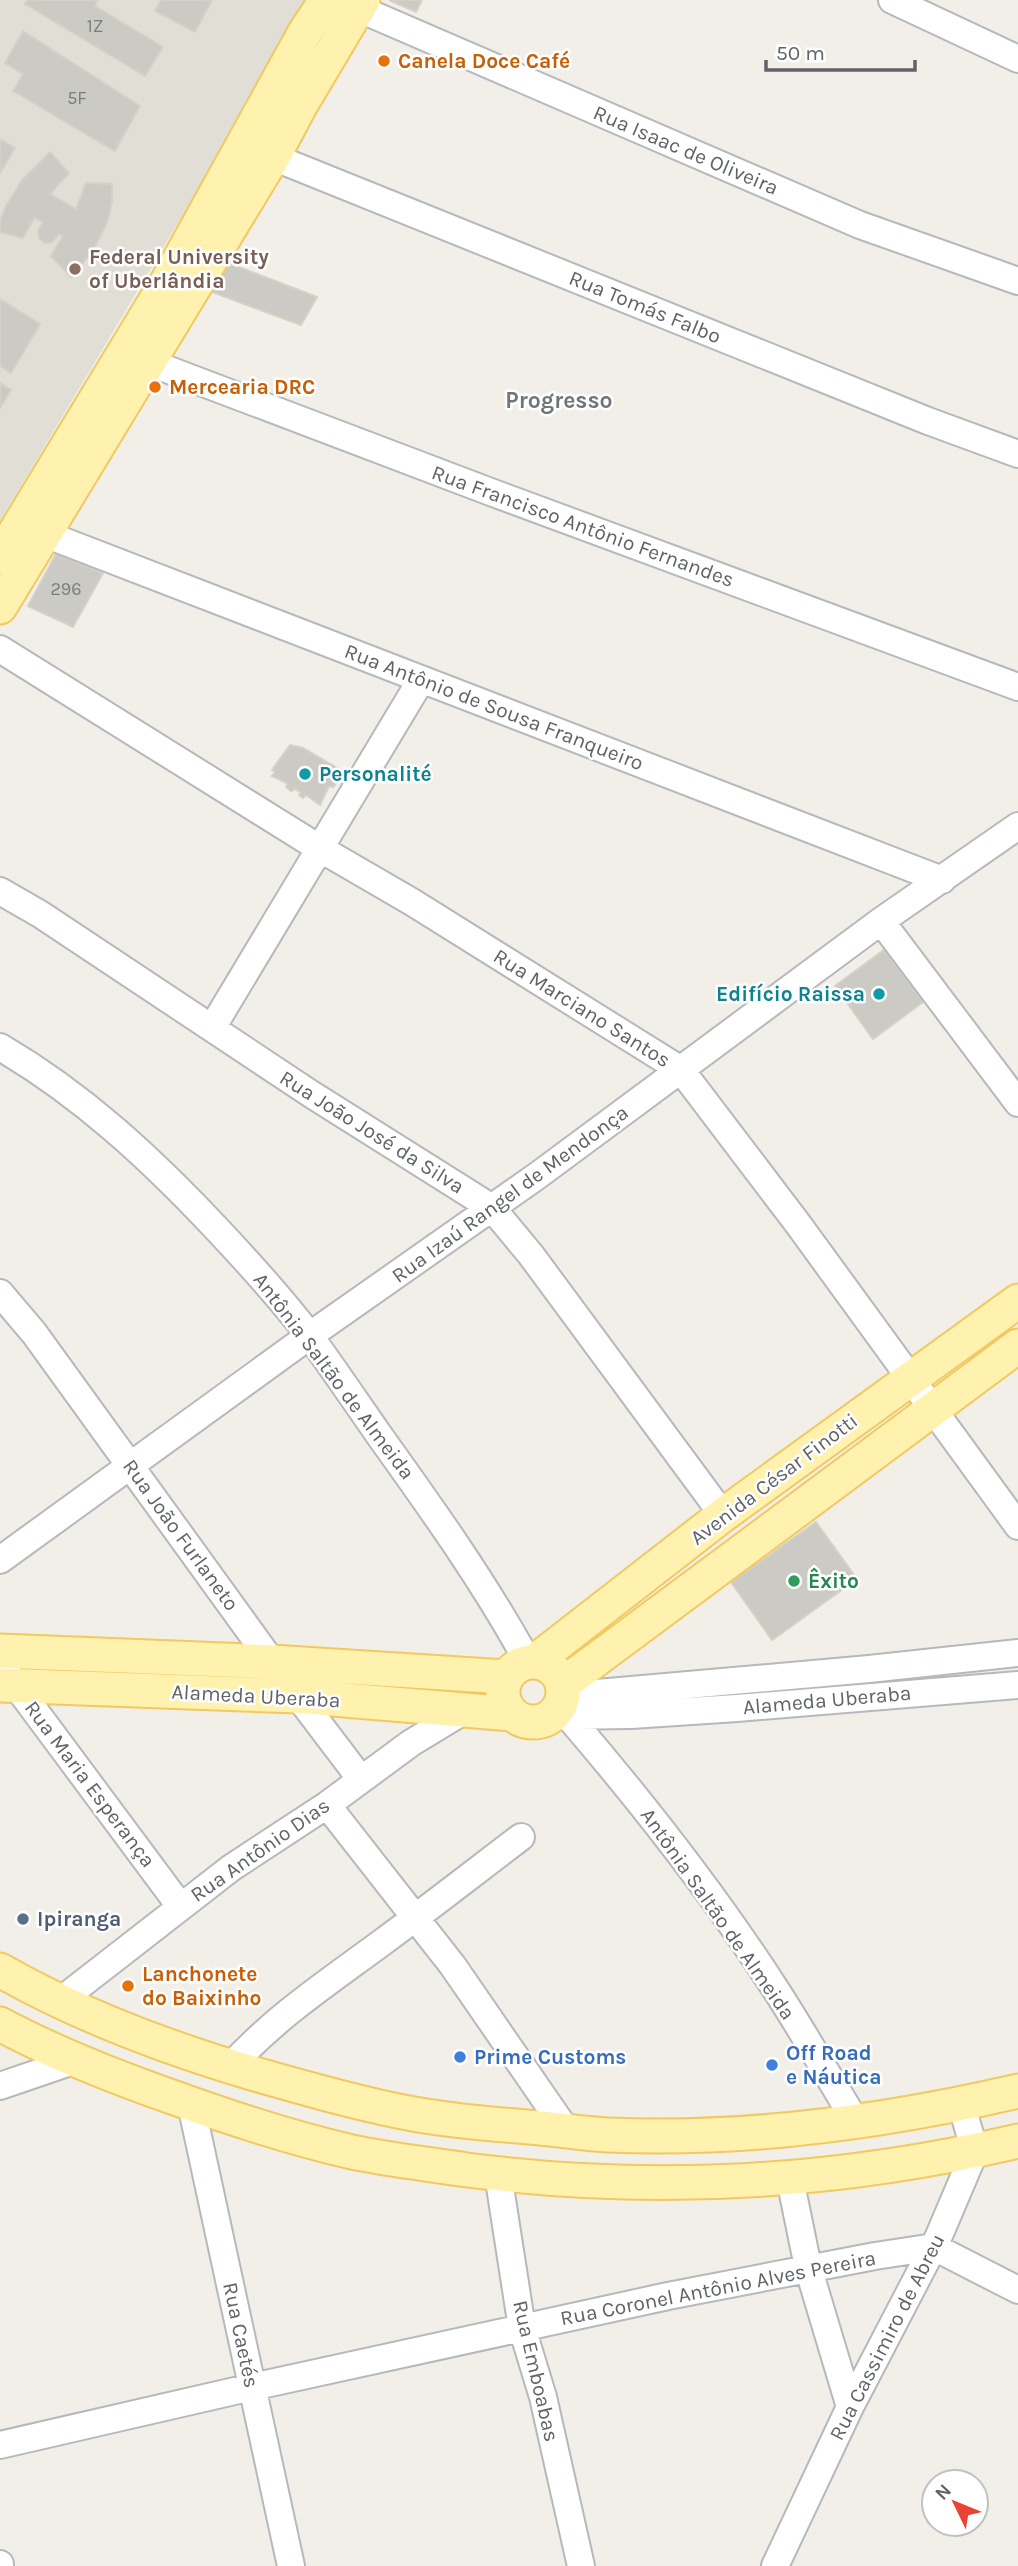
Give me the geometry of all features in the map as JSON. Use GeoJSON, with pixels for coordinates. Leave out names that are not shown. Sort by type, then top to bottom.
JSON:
{"type":"FeatureCollection","features":[{"type":"Feature","properties":{"kind":"main road"},"geometry":{"type":"LineString","coordinates":[[0,557],[168,280],[305,32],[326,0]]}},
{"type":"Feature","properties":{"kind":"main road"},"geometry":{"type":"LineString","coordinates":[[0,607],[273,157],[354,3]]}},
{"type":"Feature","properties":{"kind":"main road","name":"Avenida César Finotti"},"geometry":{"type":"LineString","coordinates":[[523,1667],[723,1515],[1018,1301]]}},
{"type":"Feature","properties":{"kind":"main road","name":"Avenida César Finotti"},"geometry":{"type":"LineString","coordinates":[[561,1703],[933,1408],[1018,1346]]}},
{"type":"Feature","properties":{"kind":"main road","name":"Alameda Uberaba"},"geometry":{"type":"LineString","coordinates":[[0,1651],[272,1662],[523,1667]]}},
{"type":"Feature","properties":{"kind":"main road"},"geometry":{"type":"LineString","coordinates":[[512,1714],[503,1700],[502,1692],[523,1667],[552,1668],[561,1703]]}},
{"type":"Feature","properties":{"kind":"main road","name":"Alameda Uberaba"},"geometry":{"type":"LineString","coordinates":[[6,1678],[467,1709],[512,1714],[531,1722],[545,1720],[561,1703]]}},
{"type":"Feature","properties":{"kind":"main road"},"geometry":{"type":"LineString","coordinates":[[0,1970],[61,2001],[164,2045],[230,2067],[325,2094],[469,2123],[607,2135],[730,2134],[856,2122],[1018,2091]]}},
{"type":"Feature","properties":{"kind":"main road"},"geometry":{"type":"LineString","coordinates":[[0,2024],[76,2060],[242,2122],[354,2152],[498,2174],[608,2183],[790,2179],[975,2151],[1018,2141]]}},
{"type":"Feature","properties":{"kind":"street"},"geometry":{"type":"LineString","coordinates":[[892,0],[1018,59]]}},
{"type":"Feature","properties":{"kind":"street","name":"Rua Isaac de Oliveira"},"geometry":{"type":"LineString","coordinates":[[354,3],[453,51],[860,225],[1018,281]]}},
{"type":"Feature","properties":{"kind":"street","name":"Rua Tomás Falbo"},"geometry":{"type":"LineString","coordinates":[[273,157],[928,421],[1018,454]]}},
{"type":"Feature","properties":{"kind":"street","name":"Rua Francisco Antônio Fernandes"},"geometry":{"type":"LineString","coordinates":[[148,362],[513,501],[1018,687]]}},
{"type":"Feature","properties":{"kind":"street","name":"Rua Antônio de Sousa Franqueiro"},"geometry":{"type":"LineString","coordinates":[[45,534],[942,880]]}},
{"type":"Feature","properties":{"kind":"street","name":"Rua Marciano Santos"},"geometry":{"type":"LineString","coordinates":[[0,649],[681,1070],[798,1224],[1018,1526]]}},
{"type":"Feature","properties":{"kind":"street"},"geometry":{"type":"LineString","coordinates":[[212,1028],[421,680]]}},
{"type":"Feature","properties":{"kind":"street","name":"Rua Izaú Rangel de Mendonça"},"geometry":{"type":"LineString","coordinates":[[0,1560],[130,1464],[492,1208],[881,921],[1018,826]]}},
{"type":"Feature","properties":{"kind":"street","name":"Rua João José da Silva"},"geometry":{"type":"LineString","coordinates":[[0,891],[40,914],[311,1094],[492,1208],[531,1255],[723,1515]]}},
{"type":"Feature","properties":{"kind":"street"},"geometry":{"type":"LineString","coordinates":[[881,921],[1018,1103]]}},
{"type":"Feature","properties":{"kind":"street","name":"Antônia Saltão de Almeida"},"geometry":{"type":"LineString","coordinates":[[0,1047],[90,1107],[151,1159],[262,1277],[309,1336],[498,1607],[523,1667]]}},
{"type":"Feature","properties":{"kind":"street","name":"Rua João Furlaneto"},"geometry":{"type":"LineString","coordinates":[[0,1293],[34,1333],[272,1662],[360,1778]]}},
{"type":"Feature","properties":{"kind":"street","name":"Alameda Uberaba"},"geometry":{"type":"LineString","coordinates":[[561,1703],[1018,1653]]}},
{"type":"Feature","properties":{"kind":"street","name":"Rua Maria Esperança"},"geometry":{"type":"LineString","coordinates":[[6,1678],[180,1906]]}},
{"type":"Feature","properties":{"kind":"street","name":"Alameda Uberaba"},"geometry":{"type":"LineString","coordinates":[[561,1703],[631,1714],[1018,1685]]}},
{"type":"Feature","properties":{"kind":"street","name":"Antônia Saltão de Almeida"},"geometry":{"type":"LineString","coordinates":[[561,1703],[696,1876],[775,1989],[856,2122]]}},
{"type":"Feature","properties":{"kind":"street","name":"Rua Antônio Dias"},"geometry":{"type":"LineString","coordinates":[[61,2001],[231,1868],[327,1805],[360,1778],[411,1743],[467,1709]]}},
{"type":"Feature","properties":{"kind":"street"},"geometry":{"type":"LineString","coordinates":[[327,1805],[453,1966],[566,2130]]}},
{"type":"Feature","properties":{"kind":"street"},"geometry":{"type":"LineString","coordinates":[[230,2067],[251,2043],[286,2013],[521,1837]]}},
{"type":"Feature","properties":{"kind":"street"},"geometry":{"type":"LineString","coordinates":[[0,2086],[76,2060]]}},
{"type":"Feature","properties":{"kind":"street","name":"Rua Caetés"},"geometry":{"type":"LineString","coordinates":[[191,2104],[291,2566]]}},
{"type":"Feature","properties":{"kind":"street"},"geometry":{"type":"LineString","coordinates":[[961,2104],[975,2151]]}},
{"type":"Feature","properties":{"kind":"street","name":"Rua Cassimiro de Abreu"},"geometry":{"type":"LineString","coordinates":[[775,2566],[850,2407],[933,2247],[975,2151]]}},
{"type":"Feature","properties":{"kind":"street","name":"Rua Emboabas"},"geometry":{"type":"LineString","coordinates":[[498,2174],[522,2328],[543,2398],[581,2566]]}},
{"type":"Feature","properties":{"kind":"street"},"geometry":{"type":"LineString","coordinates":[[790,2179],[808,2267],[850,2407]]}},
{"type":"Feature","properties":{"kind":"street"},"geometry":{"type":"LineString","coordinates":[[933,2247],[1018,2290]]}},
{"type":"Feature","properties":{"kind":"street","name":"Rua Coronel Antônio Alves Pereira"},"geometry":{"type":"LineString","coordinates":[[0,2445],[252,2387],[808,2267],[933,2247]]}},
{"type":"Feature","properties":{"kind":"shaded area","name":"Federal University of Uberlândia"},"geometry":{"type":"Polygon","coordinates":[[[0,0],[311,0],[0,521],[0,0]]]}},
{"type":"Feature","properties":{"kind":"building"},"geometry":{"type":"Polygon","coordinates":[[[28,0],[98,0],[95,6],[163,47],[145,76],[25,4],[28,0]]]}},
{"type":"Feature","properties":{"kind":"building"},"geometry":{"type":"Polygon","coordinates":[[[161,0],[212,0],[195,32],[155,11],[161,0]]]}},
{"type":"Feature","properties":{"kind":"building"},"geometry":{"type":"Polygon","coordinates":[[[389,0],[422,0],[416,12],[389,0]]]}},
{"type":"Feature","properties":{"kind":"building"},"geometry":{"type":"Polygon","coordinates":[[[23,31],[140,106],[115,151],[13,91],[23,74],[5,63],[23,31]]]}},
{"type":"Feature","properties":{"kind":"building"},"geometry":{"type":"Polygon","coordinates":[[[0,139],[15,148],[0,173],[0,139]]]}},
{"type":"Feature","properties":{"kind":"building"},"geometry":{"type":"Polygon","coordinates":[[[50,152],[69,173],[50,194],[76,209],[86,183],[112,184],[108,220],[93,251],[71,277],[51,256],[63,236],[59,234],[52,242],[45,243],[39,238],[38,231],[43,222],[34,218],[23,238],[0,232],[0,220],[22,180],[50,152]]]}},
{"type":"Feature","properties":{"kind":"building"},"geometry":{"type":"Polygon","coordinates":[[[228,263],[317,297],[301,325],[212,292],[228,263]]]}},
{"type":"Feature","properties":{"kind":"building"},"geometry":{"type":"Polygon","coordinates":[[[0,299],[40,324],[11,373],[0,366],[0,299]]]}},
{"type":"Feature","properties":{"kind":"building"},"geometry":{"type":"Polygon","coordinates":[[[0,383],[11,390],[0,408],[0,383]]]}},
{"type":"Feature","properties":{"kind":"building"},"geometry":{"type":"Polygon","coordinates":[[[56,554],[103,573],[73,627],[28,606],[56,554]]]}},
{"type":"Feature","properties":{"kind":"building","name":"Personalité"},"geometry":{"type":"Polygon","coordinates":[[[290,745],[303,748],[339,769],[333,780],[336,783],[333,787],[329,786],[320,805],[306,795],[303,798],[299,795],[301,792],[295,789],[291,791],[285,782],[272,776],[275,772],[272,770],[290,745]]]}},
{"type":"Feature","properties":{"kind":"building","name":"Edifício Raissa"},"geometry":{"type":"Polygon","coordinates":[[[884,950],[923,1002],[873,1039],[835,986],[884,950]]]}},
{"type":"Feature","properties":{"kind":"building","name":"Êxito"},"geometry":{"type":"Polygon","coordinates":[[[816,1522],[857,1579],[772,1640],[731,1582],[816,1522]]]}},
{"type":"Feature","properties":{"kind":"place","name":"Canela Doce Café"},"geometry":{"type":"Point","coordinates":[384,61]}},
{"type":"Feature","properties":{"kind":"place","name":"Federal University of Uberlândia"},"geometry":{"type":"Point","coordinates":[75,269]}},
{"type":"Feature","properties":{"kind":"place","name":"Mercearia DRC"},"geometry":{"type":"Point","coordinates":[155,387]}},
{"type":"Feature","properties":{"kind":"place","name":"Personalité"},"geometry":{"type":"Point","coordinates":[305,774]}},
{"type":"Feature","properties":{"kind":"place","name":"Edifício Raissa"},"geometry":{"type":"Point","coordinates":[879,994]}},
{"type":"Feature","properties":{"kind":"place","name":"Êxito"},"geometry":{"type":"Point","coordinates":[794,1581]}},
{"type":"Feature","properties":{"kind":"place","name":"Ipiranga"},"geometry":{"type":"Point","coordinates":[23,1919]}},
{"type":"Feature","properties":{"kind":"place","name":"Lanchonete do Baixinho"},"geometry":{"type":"Point","coordinates":[128,1986]}},
{"type":"Feature","properties":{"kind":"place","name":"Prime Customs"},"geometry":{"type":"Point","coordinates":[460,2057]}},
{"type":"Feature","properties":{"kind":"place","name":"Off Road e Náutica"},"geometry":{"type":"Point","coordinates":[772,2065]}},
{"type":"Feature","properties":{"kind":"district","name":"Progresso"},"geometry":{"type":"Point","coordinates":[559,400]}}]}
